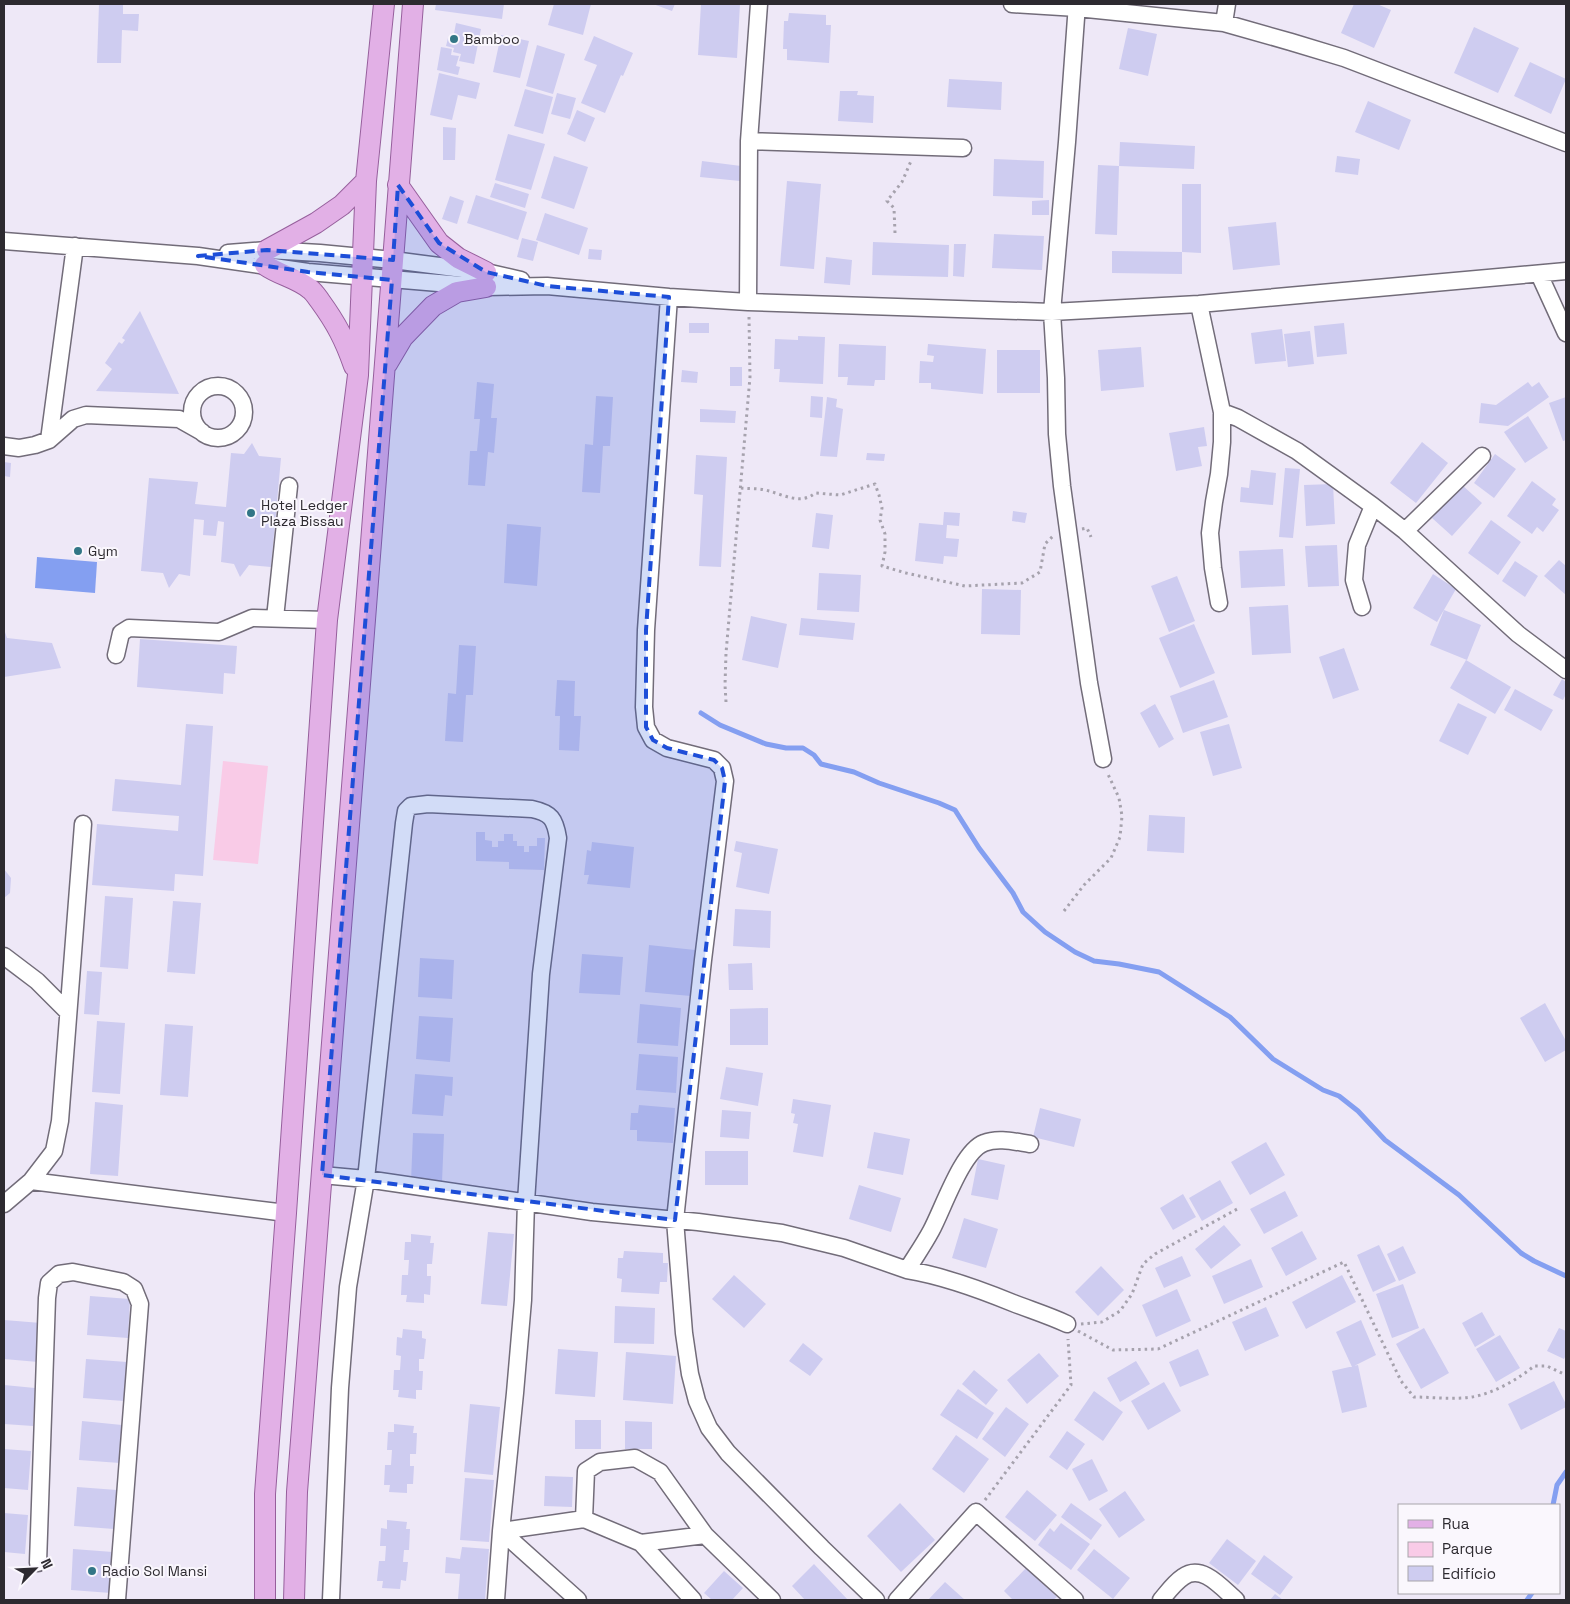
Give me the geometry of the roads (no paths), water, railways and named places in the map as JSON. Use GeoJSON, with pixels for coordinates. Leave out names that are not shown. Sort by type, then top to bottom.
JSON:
{"type":"FeatureCollection","features":[{"type":"Feature","properties":{"kind":"main road"},"geometry":{"type":"LineString","coordinates":[[266,1600],[265,1494],[327,620],[358,375],[366,182],[384,4]]}},
{"type":"Feature","properties":{"kind":"main road"},"geometry":{"type":"LineString","coordinates":[[294,1600],[297,1492],[413,4]]}},
{"type":"Feature","properties":{"kind":"main road"},"geometry":{"type":"LineString","coordinates":[[358,375],[344,338],[311,289],[292,278],[272,270],[266,258],[342,205],[366,182]]}},
{"type":"Feature","properties":{"kind":"main road"},"geometry":{"type":"LineString","coordinates":[[384,370],[403,337],[433,306],[457,292],[486,279],[439,243],[398,185]]}},
{"type":"Feature","properties":{"kind":"street"},"geometry":{"type":"LineString","coordinates":[[748,302],[749,141],[759,4]]}},
{"type":"Feature","properties":{"kind":"street"},"geometry":{"type":"LineString","coordinates":[[1012,4],[1077,6],[1224,23],[1344,58],[1566,143]]}},
{"type":"Feature","properties":{"kind":"street"},"geometry":{"type":"LineString","coordinates":[[1224,23],[1227,4]]}},
{"type":"Feature","properties":{"kind":"street"},"geometry":{"type":"LineString","coordinates":[[1077,6],[1052,312],[1057,434],[1062,486],[1089,683],[1103,759]]}},
{"type":"Feature","properties":{"kind":"street"},"geometry":{"type":"LineString","coordinates":[[749,141],[963,148]]}},
{"type":"Feature","properties":{"kind":"street"},"geometry":{"type":"LineString","coordinates":[[4,241],[198,256],[266,258],[320,253],[362,258],[393,270],[669,297],[748,302],[1052,312],[1199,304],[1566,271]]}},
{"type":"Feature","properties":{"kind":"street"},"geometry":{"type":"LineString","coordinates":[[49,440],[76,246]]}},
{"type":"Feature","properties":{"kind":"street"},"geometry":{"type":"LineString","coordinates":[[266,258],[308,272],[361,278],[393,270]]}},
{"type":"Feature","properties":{"kind":"street"},"geometry":{"type":"LineString","coordinates":[[1539,274],[1566,333]]}},
{"type":"Feature","properties":{"kind":"street"},"geometry":{"type":"LineString","coordinates":[[669,297],[646,630],[644,707],[646,727],[653,740],[668,748],[714,760],[722,768],[725,781],[703,960],[675,1220],[684,1333],[690,1374],[697,1400],[709,1428],[728,1453],[876,1600]]}},
{"type":"Feature","properties":{"kind":"street"},"geometry":{"type":"LineString","coordinates":[[1199,304],[1222,412],[1219,474],[1210,533],[1219,603]]}},
{"type":"Feature","properties":{"kind":"street"},"geometry":{"type":"LineString","coordinates":[[1222,412],[1238,418],[1297,451],[1373,506],[1405,531],[1518,634],[1566,670]]}},
{"type":"Feature","properties":{"kind":"street"},"geometry":{"type":"LineString","coordinates":[[4,446],[19,448],[49,440],[73,419],[86,415],[179,419],[202,432]]}},
{"type":"Feature","properties":{"kind":"street"},"geometry":{"type":"LineString","coordinates":[[1405,531],[1482,456]]}},
{"type":"Feature","properties":{"kind":"street"},"geometry":{"type":"LineString","coordinates":[[274,618],[289,486]]}},
{"type":"Feature","properties":{"kind":"street"},"geometry":{"type":"LineString","coordinates":[[1362,607],[1354,580],[1357,545],[1373,506]]}},
{"type":"Feature","properties":{"kind":"street"},"geometry":{"type":"LineString","coordinates":[[116,655],[121,633],[129,628],[219,632],[252,618],[327,620]]}},
{"type":"Feature","properties":{"kind":"street"},"geometry":{"type":"LineString","coordinates":[[331,1600],[340,1388],[348,1287],[366,1179],[406,811],[410,806],[419,804],[543,811],[556,826],[558,838],[542,974],[526,1202],[523,1300],[500,1531],[496,1600]]}},
{"type":"Feature","properties":{"kind":"street"},"geometry":{"type":"LineString","coordinates":[[4,1204],[31,1181],[54,1151],[60,1121],[83,824]]}},
{"type":"Feature","properties":{"kind":"street"},"geometry":{"type":"LineString","coordinates":[[4,956],[37,981],[68,1012]]}},
{"type":"Feature","properties":{"kind":"street"},"geometry":{"type":"LineString","coordinates":[[907,1270],[930,1232],[958,1173],[978,1146],[993,1141],[1030,1144]]}},
{"type":"Feature","properties":{"kind":"street"},"geometry":{"type":"LineString","coordinates":[[322,1174],[592,1212],[739,1227],[799,1237],[844,1248],[907,1270],[952,1280],[1067,1324]]}},
{"type":"Feature","properties":{"kind":"street"},"geometry":{"type":"LineString","coordinates":[[31,1181],[286,1213]]}},
{"type":"Feature","properties":{"kind":"street"},"geometry":{"type":"LineString","coordinates":[[38,1563],[46,1308],[49,1282],[59,1274],[73,1272],[124,1282],[134,1289],[140,1304],[117,1600]]}},
{"type":"Feature","properties":{"kind":"street"},"geometry":{"type":"LineString","coordinates":[[584,1519],[586,1471],[600,1462],[635,1458],[660,1472],[705,1534],[772,1600]]}},
{"type":"Feature","properties":{"kind":"street"},"geometry":{"type":"LineString","coordinates":[[897,1600],[976,1512],[1075,1600]]}},
{"type":"Feature","properties":{"kind":"street"},"geometry":{"type":"LineString","coordinates":[[500,1531],[584,1519],[641,1543],[693,1600]]}},
{"type":"Feature","properties":{"kind":"street"},"geometry":{"type":"LineString","coordinates":[[500,1531],[578,1600]]}},
{"type":"Feature","properties":{"kind":"street"},"geometry":{"type":"LineString","coordinates":[[641,1543],[705,1534]]}},
{"type":"Feature","properties":{"kind":"street"},"geometry":{"type":"LineString","coordinates":[[1161,1600],[1183,1577],[1193,1573],[1204,1574],[1236,1600]]}},
{"type":"Feature","properties":{"kind":"water"},"geometry":{"type":"Polygon","coordinates":[[[37,557],[97,562],[95,593],[35,588],[37,557]]]}},
{"type":"Feature","properties":{"kind":"waterway"},"geometry":{"type":"LineString","coordinates":[[701,713],[720,725],[766,744],[786,748],[803,748],[814,755],[821,764],[854,772],[955,810],[979,848],[1013,893],[1023,912],[1045,932],[1075,952],[1094,961],[1159,972],[1230,1017],[1273,1059],[1323,1090],[1339,1096],[1358,1111],[1385,1140],[1459,1195],[1521,1253],[1566,1276]]}},
{"type":"Feature","properties":{"kind":"waterway"},"geometry":{"type":"LineString","coordinates":[[1553,1504],[1557,1485],[1566,1472]]}},
{"type":"Feature","properties":{"kind":"waterway"},"geometry":{"type":"LineString","coordinates":[[1527,1600],[1531,1594]]}},
{"type":"Feature","properties":{"kind":"place","name":"Bamboo"},"geometry":{"type":"Point","coordinates":[454,39]}},
{"type":"Feature","properties":{"kind":"place","name":"Hotel Ledger Plaza Bissau"},"geometry":{"type":"Point","coordinates":[251,513]}},
{"type":"Feature","properties":{"kind":"place","name":"Gym"},"geometry":{"type":"Point","coordinates":[78,551]}},
{"type":"Feature","properties":{"kind":"place","name":"Radio Sol Mansi"},"geometry":{"type":"Point","coordinates":[92,1571]}}]}
